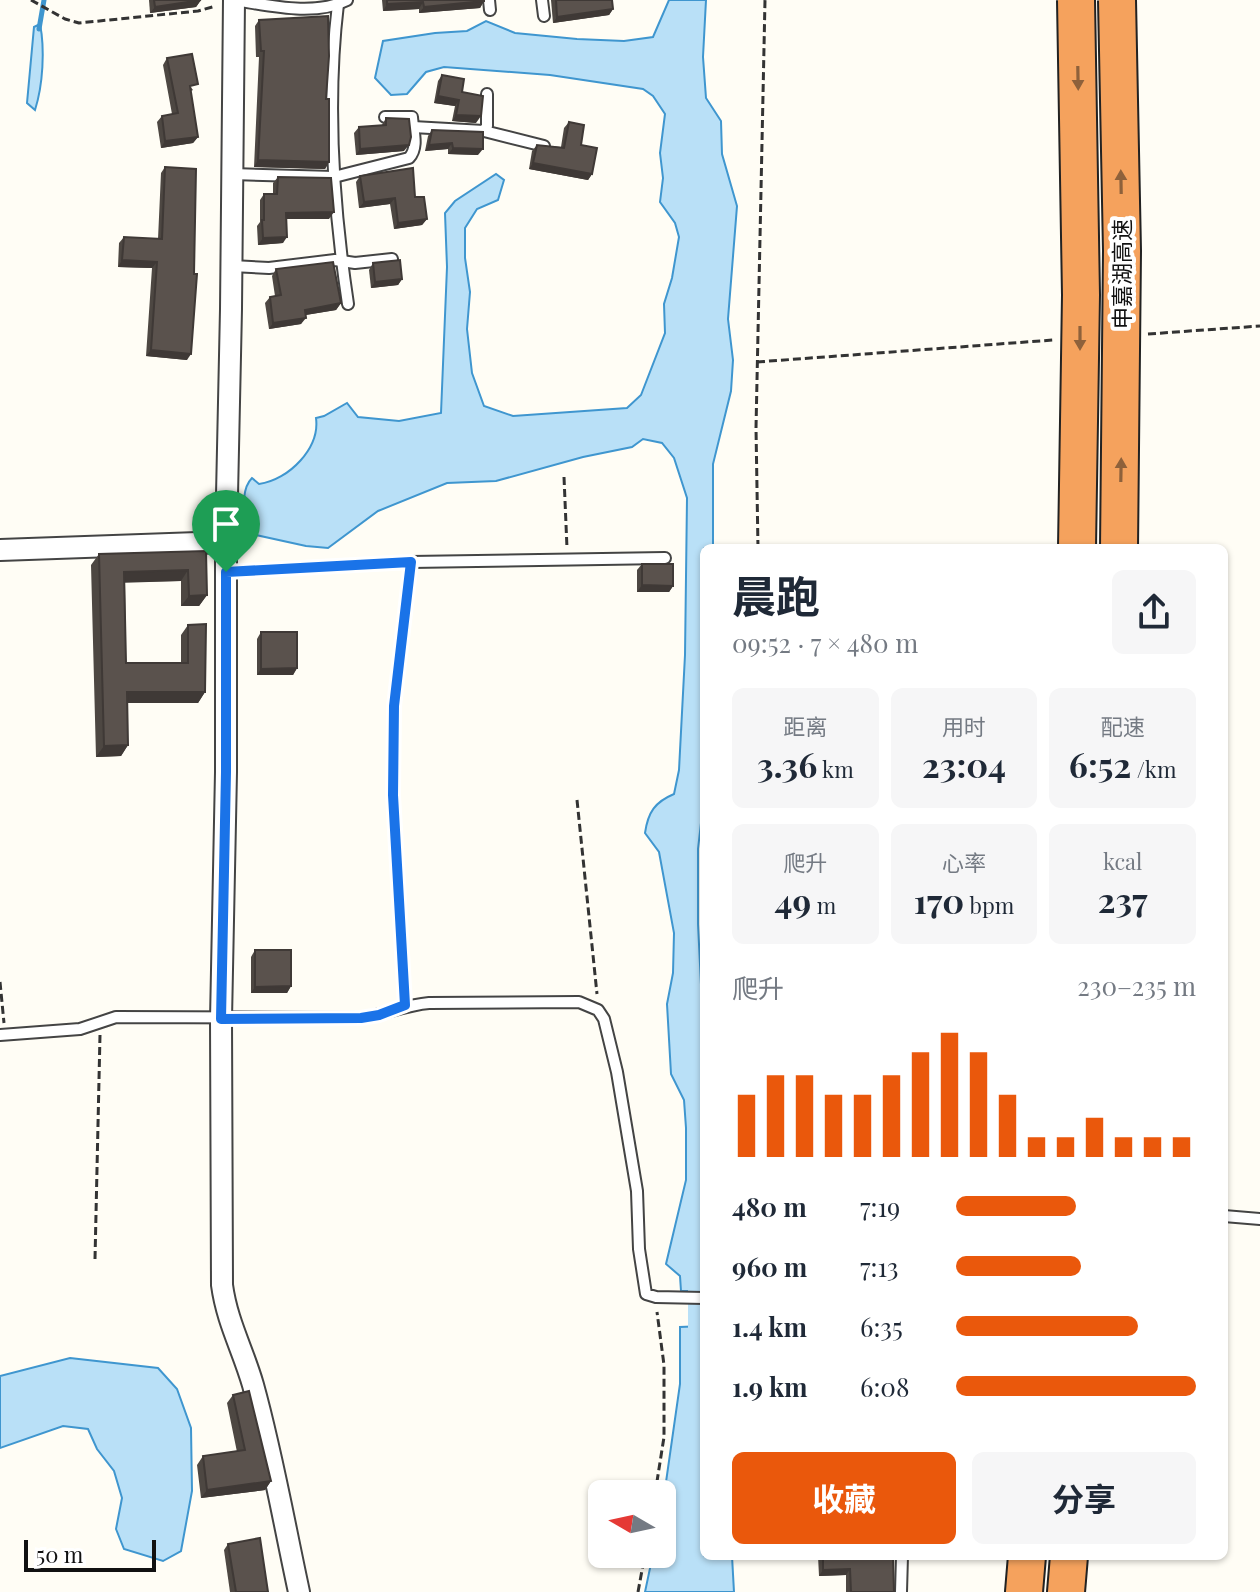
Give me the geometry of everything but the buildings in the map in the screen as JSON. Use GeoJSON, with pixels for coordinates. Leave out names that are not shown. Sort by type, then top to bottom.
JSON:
{"type":"FeatureCollection","features":[{"type":"Feature","properties":{"kind":"highway","name":"申嘉湖高速"},"geometry":{"type":"LineString","coordinates":[[1076,0],[1081,280],[1077,544]]}},
{"type":"Feature","properties":{"kind":"highway","name":"申嘉湖高速"},"geometry":{"type":"LineString","coordinates":[[1117,0],[1122,251],[1119,544]]}},
{"type":"Feature","properties":{"kind":"highway"},"geometry":{"type":"LineString","coordinates":[[1024,1592],[1027,1560]]}},
{"type":"Feature","properties":{"kind":"highway"},"geometry":{"type":"LineString","coordinates":[[1066,1592],[1069,1560]]}},
{"type":"Feature","properties":{"kind":"street"},"geometry":{"type":"LineString","coordinates":[[234,0],[221,1019],[222,1285],[226,1313],[252,1382],[299,1592]]}},
{"type":"Feature","properties":{"kind":"street"},"geometry":{"type":"LineString","coordinates":[[0,550],[226,542]]}},
{"type":"Feature","properties":{"kind":"lane"},"geometry":{"type":"LineString","coordinates":[[234,0],[280,8],[319,7],[342,2],[332,79],[334,177],[348,304]]}},
{"type":"Feature","properties":{"kind":"lane"},"geometry":{"type":"LineString","coordinates":[[542,0],[544,16]]}},
{"type":"Feature","properties":{"kind":"lane"},"geometry":{"type":"LineString","coordinates":[[484,131],[487,126],[487,94]]}},
{"type":"Feature","properties":{"kind":"lane"},"geometry":{"type":"LineString","coordinates":[[232,174],[334,177],[409,158],[415,142],[412,117],[385,117]]}},
{"type":"Feature","properties":{"kind":"lane"},"geometry":{"type":"LineString","coordinates":[[413,127],[484,131],[544,146]]}},
{"type":"Feature","properties":{"kind":"lane"},"geometry":{"type":"LineString","coordinates":[[232,266],[269,268],[392,259]]}},
{"type":"Feature","properties":{"kind":"lane"},"geometry":{"type":"LineString","coordinates":[[226,572],[411,562],[665,558]]}},
{"type":"Feature","properties":{"kind":"lane"},"geometry":{"type":"LineString","coordinates":[[2,1035],[80,1029],[116,1017],[361,1018],[405,1005],[579,1002],[598,1010],[604,1019],[617,1072],[632,1164],[646,1294],[700,1298]]}},
{"type":"Feature","properties":{"kind":"lane"},"geometry":{"type":"LineString","coordinates":[[1228,1216],[1260,1219]]}},
{"type":"Feature","properties":{"kind":"lane"},"geometry":{"type":"LineString","coordinates":[[901,1592],[902,1560]]}},
{"type":"Feature","properties":{"kind":"path"},"geometry":{"type":"LineString","coordinates":[[31,0],[65,19],[79,23],[198,11],[234,0]]}},
{"type":"Feature","properties":{"kind":"path"},"geometry":{"type":"LineString","coordinates":[[758,544],[757,362],[765,0]]}},
{"type":"Feature","properties":{"kind":"path"},"geometry":{"type":"LineString","coordinates":[[1149,334],[1260,326]]}},
{"type":"Feature","properties":{"kind":"path"},"geometry":{"type":"LineString","coordinates":[[757,362],[1057,340]]}},
{"type":"Feature","properties":{"kind":"path"},"geometry":{"type":"LineString","coordinates":[[564,477],[567,560]]}},
{"type":"Feature","properties":{"kind":"path"},"geometry":{"type":"LineString","coordinates":[[405,1005],[393,795],[394,706],[411,562]]}},
{"type":"Feature","properties":{"kind":"path"},"geometry":{"type":"LineString","coordinates":[[577,800],[598,1010]]}},
{"type":"Feature","properties":{"kind":"path"},"geometry":{"type":"LineString","coordinates":[[0,982],[2,1035]]}},
{"type":"Feature","properties":{"kind":"path"},"geometry":{"type":"LineString","coordinates":[[95,1259],[100,1023]]}},
{"type":"Feature","properties":{"kind":"path"},"geometry":{"type":"LineString","coordinates":[[656,1297],[664,1365],[664,1437],[657,1480]]}},
{"type":"Feature","properties":{"kind":"path"},"geometry":{"type":"LineString","coordinates":[[638,1592],[642,1568]]}},
{"type":"Feature","properties":{"kind":"water"},"geometry":{"type":"Polygon","coordinates":[[[669,0],[706,0],[703,57],[706,98],[721,121],[722,154],[737,206],[728,319],[733,360],[731,391],[713,464],[713,544],[700,544],[700,1291],[681,1291],[680,1276],[666,1264],[686,1180],[686,1128],[684,1100],[671,1074],[667,1004],[673,973],[674,933],[659,852],[645,833],[654,809],[674,794],[679,770],[685,655],[687,498],[674,458],[662,443],[643,439],[632,447],[496,481],[447,483],[378,511],[328,548],[256,535],[245,525],[244,506],[246,488],[252,478],[259,484],[291,469],[308,451],[316,429],[316,418],[347,403],[358,417],[399,421],[441,413],[447,267],[445,213],[455,201],[496,174],[504,180],[498,200],[477,209],[465,228],[470,292],[467,329],[472,373],[484,406],[513,416],[627,408],[641,395],[665,333],[664,304],[679,237],[675,223],[660,202],[663,178],[660,153],[665,114],[653,96],[643,89],[550,75],[444,67],[426,72],[407,94],[391,95],[375,78],[383,41],[467,31],[486,21],[515,33],[577,39],[624,41],[653,37],[669,0]]]}},
{"type":"Feature","properties":{"kind":"water"},"geometry":{"type":"Polygon","coordinates":[[[40,24],[42,67],[35,110],[27,103],[34,27],[40,24]]]}},
{"type":"Feature","properties":{"kind":"water"},"geometry":{"type":"Polygon","coordinates":[[[700,1326],[700,1560],[732,1560],[734,1592],[645,1592],[650,1568],[676,1568],[676,1480],[666,1480],[680,1384],[680,1327],[700,1326]]]}},
{"type":"Feature","properties":{"kind":"water"},"geometry":{"type":"Polygon","coordinates":[[[70,1358],[158,1368],[177,1389],[191,1428],[192,1491],[181,1551],[163,1561],[124,1549],[116,1529],[122,1498],[114,1471],[97,1449],[88,1429],[63,1426],[0,1448],[0,1376],[70,1358]]]}},
{"type":"Feature","properties":{"kind":"waterway"},"geometry":{"type":"LineString","coordinates":[[39,29],[44,0]]}},
{"type":"Feature","properties":{"kind":"waterway"},"geometry":{"type":"LineString","coordinates":[[697,1267],[697,1350]]}},
{"type":"Feature","properties":{"kind":"route"},"geometry":{"type":"LineString","coordinates":[[411,562],[394,706],[393,795],[405,1005],[379,1015],[361,1018],[221,1019],[226,572],[411,562]]}}]}
